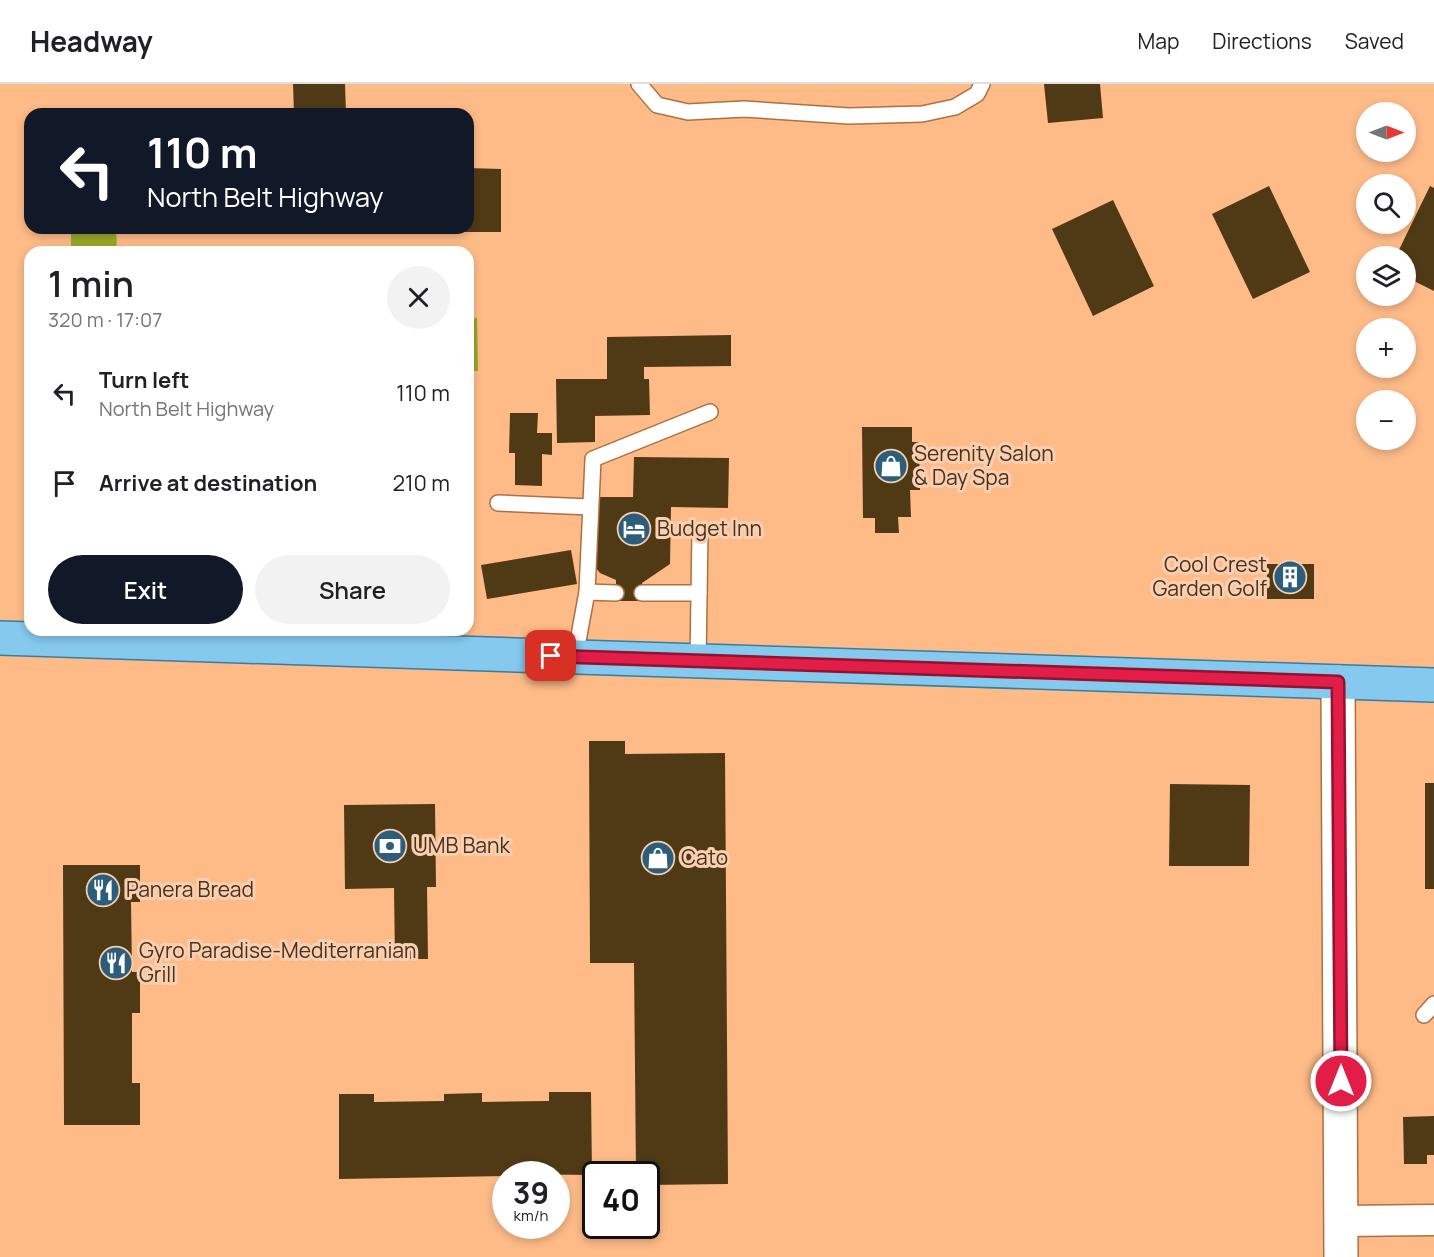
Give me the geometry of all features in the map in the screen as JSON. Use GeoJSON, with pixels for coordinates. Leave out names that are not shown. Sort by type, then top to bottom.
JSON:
{"type":"FeatureCollection","features":[{"type":"Feature","properties":{"kind":"main road"},"geometry":{"type":"LineString","coordinates":[[0,638],[1434,685]]}},
{"type":"Feature","properties":{"kind":"street"},"geometry":{"type":"LineString","coordinates":[[1338,682],[1341,1257]]}},
{"type":"Feature","properties":{"kind":"street"},"geometry":{"type":"LineString","coordinates":[[1342,1221],[1434,1220]]}},
{"type":"Feature","properties":{"kind":"lane"},"geometry":{"type":"LineString","coordinates":[[639,84],[657,105],[688,112],[744,109],[849,116],[922,114],[955,107],[977,94],[981,84]]}},
{"type":"Feature","properties":{"kind":"lane"},"geometry":{"type":"LineString","coordinates":[[575,657],[587,592],[593,459],[710,412]]}},
{"type":"Feature","properties":{"kind":"lane"},"geometry":{"type":"LineString","coordinates":[[498,502],[590,507]]}},
{"type":"Feature","properties":{"kind":"lane"},"geometry":{"type":"LineString","coordinates":[[698,661],[700,532]]}},
{"type":"Feature","properties":{"kind":"lane"},"geometry":{"type":"LineString","coordinates":[[587,592],[616,593]]}},
{"type":"Feature","properties":{"kind":"lane"},"geometry":{"type":"LineString","coordinates":[[642,593],[699,593]]}},
{"type":"Feature","properties":{"kind":"green space"},"geometry":{"type":"Polygon","coordinates":[[[71,234],[116,234],[117,246],[71,246],[71,234]]]}},
{"type":"Feature","properties":{"kind":"green space"},"geometry":{"type":"Polygon","coordinates":[[[474,318],[477,318],[478,371],[474,371],[474,318]]]}},
{"type":"Feature","properties":{"kind":"building"},"geometry":{"type":"Polygon","coordinates":[[[293,84],[345,84],[346,108],[294,108],[293,84]]]}},
{"type":"Feature","properties":{"kind":"building"},"geometry":{"type":"Polygon","coordinates":[[[1044,84],[1100,84],[1103,118],[1048,123],[1044,84]]]}},
{"type":"Feature","properties":{"kind":"building"},"geometry":{"type":"Polygon","coordinates":[[[474,168],[501,169],[501,232],[474,232],[474,168]]]}},
{"type":"Feature","properties":{"kind":"building"},"geometry":{"type":"Polygon","coordinates":[[[1269,186],[1310,272],[1253,299],[1212,214],[1269,186]]]}},
{"type":"Feature","properties":{"kind":"building"},"geometry":{"type":"Polygon","coordinates":[[[1430,186],[1434,188],[1434,291],[1416,282],[1416,246],[1401,246],[1407,234],[1416,234],[1416,215],[1430,186]]]}},
{"type":"Feature","properties":{"kind":"building"},"geometry":{"type":"Polygon","coordinates":[[[1113,200],[1154,286],[1093,316],[1052,229],[1113,200]]]}},
{"type":"Feature","properties":{"kind":"building"},"geometry":{"type":"Polygon","coordinates":[[[731,335],[731,366],[644,367],[644,379],[649,379],[650,415],[595,416],[595,442],[557,443],[556,379],[607,379],[607,337],[731,335]]]}},
{"type":"Feature","properties":{"kind":"building"},"geometry":{"type":"Polygon","coordinates":[[[510,413],[538,413],[537,433],[552,433],[552,455],[542,454],[542,486],[515,485],[515,453],[509,453],[510,413]]]}},
{"type":"Feature","properties":{"kind":"building","name":"Serenity Salon & Day Spa"},"geometry":{"type":"Polygon","coordinates":[[[862,427],[912,427],[912,442],[919,442],[920,490],[910,490],[911,517],[898,517],[899,533],[875,533],[875,518],[863,518],[862,427]]]}},
{"type":"Feature","properties":{"kind":"building","name":"Budget Inn"},"geometry":{"type":"Polygon","coordinates":[[[634,457],[729,458],[728,508],[671,507],[670,564],[642,583],[642,601],[616,601],[616,580],[600,573],[591,562],[598,550],[598,497],[633,497],[634,457]]]}},
{"type":"Feature","properties":{"kind":"building"},"geometry":{"type":"Polygon","coordinates":[[[571,550],[577,584],[487,599],[481,565],[571,550]]]}},
{"type":"Feature","properties":{"kind":"building","name":"Cool Crest Garden Golf"},"geometry":{"type":"Polygon","coordinates":[[[1267,564],[1314,564],[1314,599],[1267,599],[1267,564]]]}},
{"type":"Feature","properties":{"kind":"building","name":"Cato"},"geometry":{"type":"Polygon","coordinates":[[[589,741],[625,741],[625,754],[725,753],[728,1184],[660,1185],[660,1161],[636,1161],[634,963],[590,963],[589,741]]]}},
{"type":"Feature","properties":{"kind":"building"},"geometry":{"type":"Polygon","coordinates":[[[1425,783],[1434,783],[1434,889],[1425,889],[1425,783]]]}},
{"type":"Feature","properties":{"kind":"building"},"geometry":{"type":"Polygon","coordinates":[[[1170,784],[1250,785],[1249,866],[1169,866],[1170,784]]]}},
{"type":"Feature","properties":{"kind":"building","name":"UMB Bank"},"geometry":{"type":"Polygon","coordinates":[[[435,804],[436,887],[427,887],[428,959],[395,959],[394,888],[345,889],[344,805],[435,804]]]}},
{"type":"Feature","properties":{"kind":"building"},"geometry":{"type":"Polygon","coordinates":[[[63,865],[140,865],[140,902],[131,902],[132,972],[140,972],[140,1013],[132,1013],[132,1083],[140,1083],[140,1125],[64,1125],[63,865]]]}},
{"type":"Feature","properties":{"kind":"building"},"geometry":{"type":"Polygon","coordinates":[[[549,1092],[591,1092],[592,1161],[582,1161],[582,1175],[570,1175],[570,1161],[492,1161],[492,1176],[339,1179],[339,1094],[374,1094],[374,1102],[444,1101],[444,1094],[482,1093],[482,1102],[549,1101],[549,1092]]]}},
{"type":"Feature","properties":{"kind":"building"},"geometry":{"type":"Polygon","coordinates":[[[1434,1116],[1434,1155],[1427,1155],[1427,1164],[1404,1164],[1403,1117],[1434,1116]]]}},
{"type":"Feature","properties":{"kind":"place","name":"Serenity Salon & Day Spa"},"geometry":{"type":"Point","coordinates":[891,466]}},
{"type":"Feature","properties":{"kind":"place","name":"Budget Inn"},"geometry":{"type":"Point","coordinates":[634,529]}},
{"type":"Feature","properties":{"kind":"place","name":"Cool Crest Garden Golf"},"geometry":{"type":"Point","coordinates":[1290,577]}},
{"type":"Feature","properties":{"kind":"place","name":"UMB Bank"},"geometry":{"type":"Point","coordinates":[390,846]}},
{"type":"Feature","properties":{"kind":"place","name":"Cato"},"geometry":{"type":"Point","coordinates":[658,858]}},
{"type":"Feature","properties":{"kind":"place","name":"Panera Bread"},"geometry":{"type":"Point","coordinates":[103,890]}},
{"type":"Feature","properties":{"kind":"place","name":"Gyro Paradise-Mediterranian Grill"},"geometry":{"type":"Point","coordinates":[116,963]}},
{"type":"Feature","properties":{"kind":"route"},"geometry":{"type":"LineString","coordinates":[[551,656],[1338,682],[1341,1081]]}}]}
